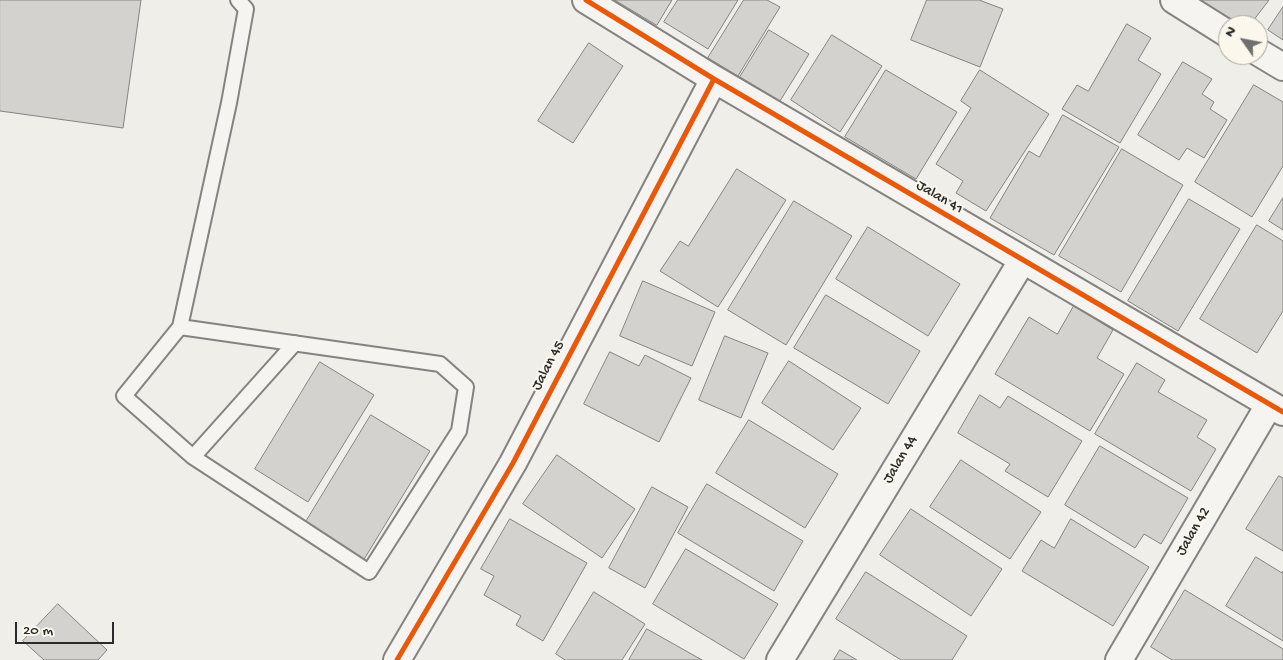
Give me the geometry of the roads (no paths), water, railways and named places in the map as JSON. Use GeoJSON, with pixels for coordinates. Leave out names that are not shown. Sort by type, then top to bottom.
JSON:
{"type":"FeatureCollection","features":[{"type":"Feature","properties":{"kind":"street","name":"Jalan 41"},"geometry":{"type":"LineString","coordinates":[[586,0],[714,79],[1276,408]]}},
{"type":"Feature","properties":{"kind":"street"},"geometry":{"type":"LineString","coordinates":[[1174,0],[1218,28]]}},
{"type":"Feature","properties":{"kind":"street"},"geometry":{"type":"LineString","coordinates":[[1268,58],[1283,67]]}},
{"type":"Feature","properties":{"kind":"street","name":"Jalan 45"},"geometry":{"type":"LineString","coordinates":[[397,660],[513,463],[714,79]]}},
{"type":"Feature","properties":{"kind":"street","name":"Jalan 44"},"geometry":{"type":"LineString","coordinates":[[780,660],[1022,260]]}},
{"type":"Feature","properties":{"kind":"street","name":"Jalan 42"},"geometry":{"type":"LineString","coordinates":[[1119,660],[1276,408]]}},
{"type":"Feature","properties":{"kind":"lane"},"geometry":{"type":"LineString","coordinates":[[180,327],[440,364],[466,387],[459,431],[369,572],[193,457],[124,396],[180,327],[229,103],[246,9],[238,0]]}},
{"type":"Feature","properties":{"kind":"lane"},"geometry":{"type":"LineString","coordinates":[[193,457],[295,343]]}}]}
